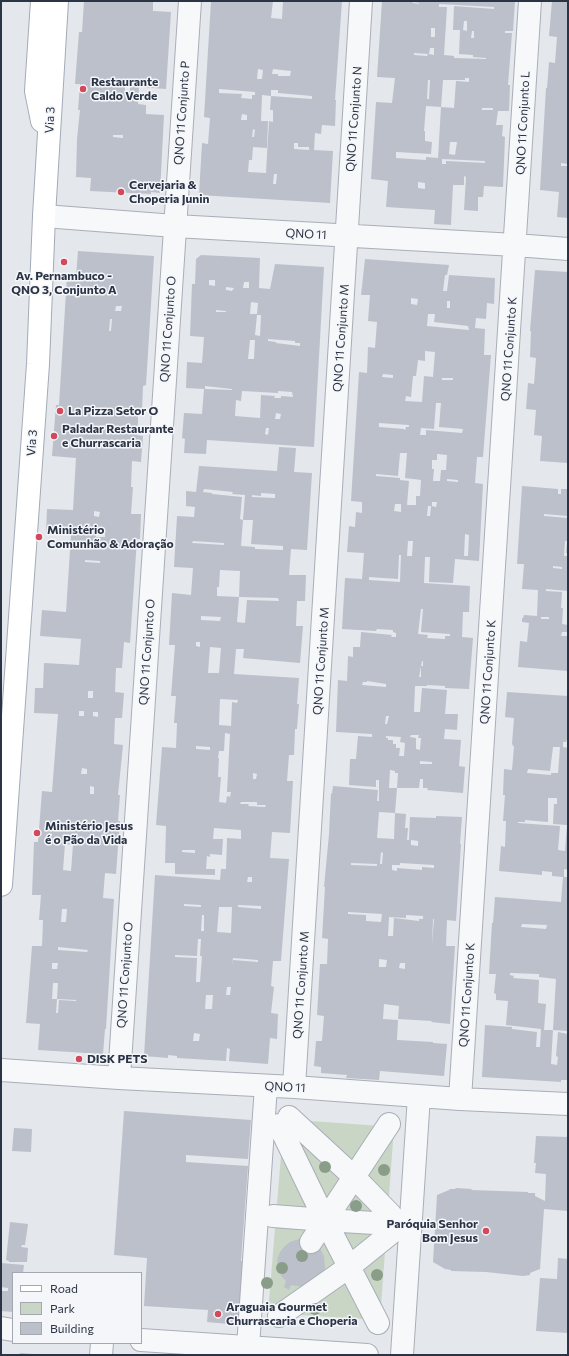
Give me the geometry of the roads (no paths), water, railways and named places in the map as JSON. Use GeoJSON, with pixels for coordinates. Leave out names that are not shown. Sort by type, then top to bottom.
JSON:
{"type":"FeatureCollection","features":[{"type":"Feature","properties":{"kind":"main road"},"geometry":{"type":"LineString","coordinates":[[42,1],[36,91],[48,154]]}},
{"type":"Feature","properties":{"kind":"main road","name":"Via 3"},"geometry":{"type":"LineString","coordinates":[[1,885],[38,364],[44,216],[57,1]]}},
{"type":"Feature","properties":{"kind":"main road"},"geometry":{"type":"LineString","coordinates":[[1,613],[12,610],[21,597]]}},
{"type":"Feature","properties":{"kind":"street","name":"QNO 11 Conjunto P"},"geometry":{"type":"LineString","coordinates":[[175,226],[190,1]]}},
{"type":"Feature","properties":{"kind":"street","name":"QNO 11 Conjunto N"},"geometry":{"type":"LineString","coordinates":[[347,236],[361,1]]}},
{"type":"Feature","properties":{"kind":"street","name":"QNO 11 Conjunto L"},"geometry":{"type":"LineString","coordinates":[[515,245],[530,1]]}},
{"type":"Feature","properties":{"kind":"street","name":"QNO 11"},"geometry":{"type":"LineString","coordinates":[[44,216],[175,226],[568,249]]}},
{"type":"Feature","properties":{"kind":"street","name":"QNO 11 Conjunto O"},"geometry":{"type":"LineString","coordinates":[[118,1078],[175,226]]}},
{"type":"Feature","properties":{"kind":"street","name":"QNO 11 Conjunto M"},"geometry":{"type":"LineString","coordinates":[[294,1087],[347,236]]}},
{"type":"Feature","properties":{"kind":"street","name":"QNO 11 Conjunto K"},"geometry":{"type":"LineString","coordinates":[[460,1099],[515,245]]}},
{"type":"Feature","properties":{"kind":"street","name":"QNO 11"},"geometry":{"type":"LineString","coordinates":[[1,1070],[118,1078],[294,1087],[460,1099],[568,1104]]}},
{"type":"Feature","properties":{"kind":"street"},"geometry":{"type":"LineString","coordinates":[[248,1347],[266,1086]]}},
{"type":"Feature","properties":{"kind":"street"},"geometry":{"type":"LineString","coordinates":[[402,1355],[419,1096]]}},
{"type":"Feature","properties":{"kind":"street"},"geometry":{"type":"LineString","coordinates":[[378,1323],[325,1220],[284,1121],[354,1177],[391,1224]]}},
{"type":"Feature","properties":{"kind":"street"},"geometry":{"type":"LineString","coordinates":[[311,1242],[389,1124]]}},
{"type":"Feature","properties":{"kind":"street"},"geometry":{"type":"LineString","coordinates":[[273,1216],[391,1224]]}},
{"type":"Feature","properties":{"kind":"street"},"geometry":{"type":"LineString","coordinates":[[279,1316],[349,1267],[391,1224]]}},
{"type":"Feature","properties":{"kind":"street"},"geometry":{"type":"LineString","coordinates":[[1,1328],[12,1330]]}},
{"type":"Feature","properties":{"kind":"street"},"geometry":{"type":"LineString","coordinates":[[142,1340],[248,1347],[270,1352],[367,1355]]}},
{"type":"Feature","properties":{"kind":"street"},"geometry":{"type":"LineString","coordinates":[[101,1355],[102,1344]]}},
{"type":"Feature","properties":{"kind":"place","name":"Restaurante Caldo Verde"},"geometry":{"type":"Point","coordinates":[83,89]}},
{"type":"Feature","properties":{"kind":"place","name":"Cervejaria & Choperia Junin"},"geometry":{"type":"Point","coordinates":[121,192]}},
{"type":"Feature","properties":{"kind":"place","name":"Av. Pernambuco - QNO 3, Conjunto A"},"geometry":{"type":"Point","coordinates":[64,262]}},
{"type":"Feature","properties":{"kind":"place","name":"La Pizza Setor O"},"geometry":{"type":"Point","coordinates":[60,411]}},
{"type":"Feature","properties":{"kind":"place","name":"Paladar Restaurante e Churrascaria"},"geometry":{"type":"Point","coordinates":[54,436]}},
{"type":"Feature","properties":{"kind":"place","name":"Ministério Comunhão & Adoração"},"geometry":{"type":"Point","coordinates":[39,537]}},
{"type":"Feature","properties":{"kind":"place","name":"Ministério Jesus é o Pão da Vida"},"geometry":{"type":"Point","coordinates":[37,833]}},
{"type":"Feature","properties":{"kind":"place","name":"DISK PETS"},"geometry":{"type":"Point","coordinates":[79,1059]}},
{"type":"Feature","properties":{"kind":"place","name":"Paróquia Senhor Bom Jesus"},"geometry":{"type":"Point","coordinates":[486,1231]}},
{"type":"Feature","properties":{"kind":"place","name":"Araguaia Gourmet Churrascaria e Choperia"},"geometry":{"type":"Point","coordinates":[218,1314]}}]}
